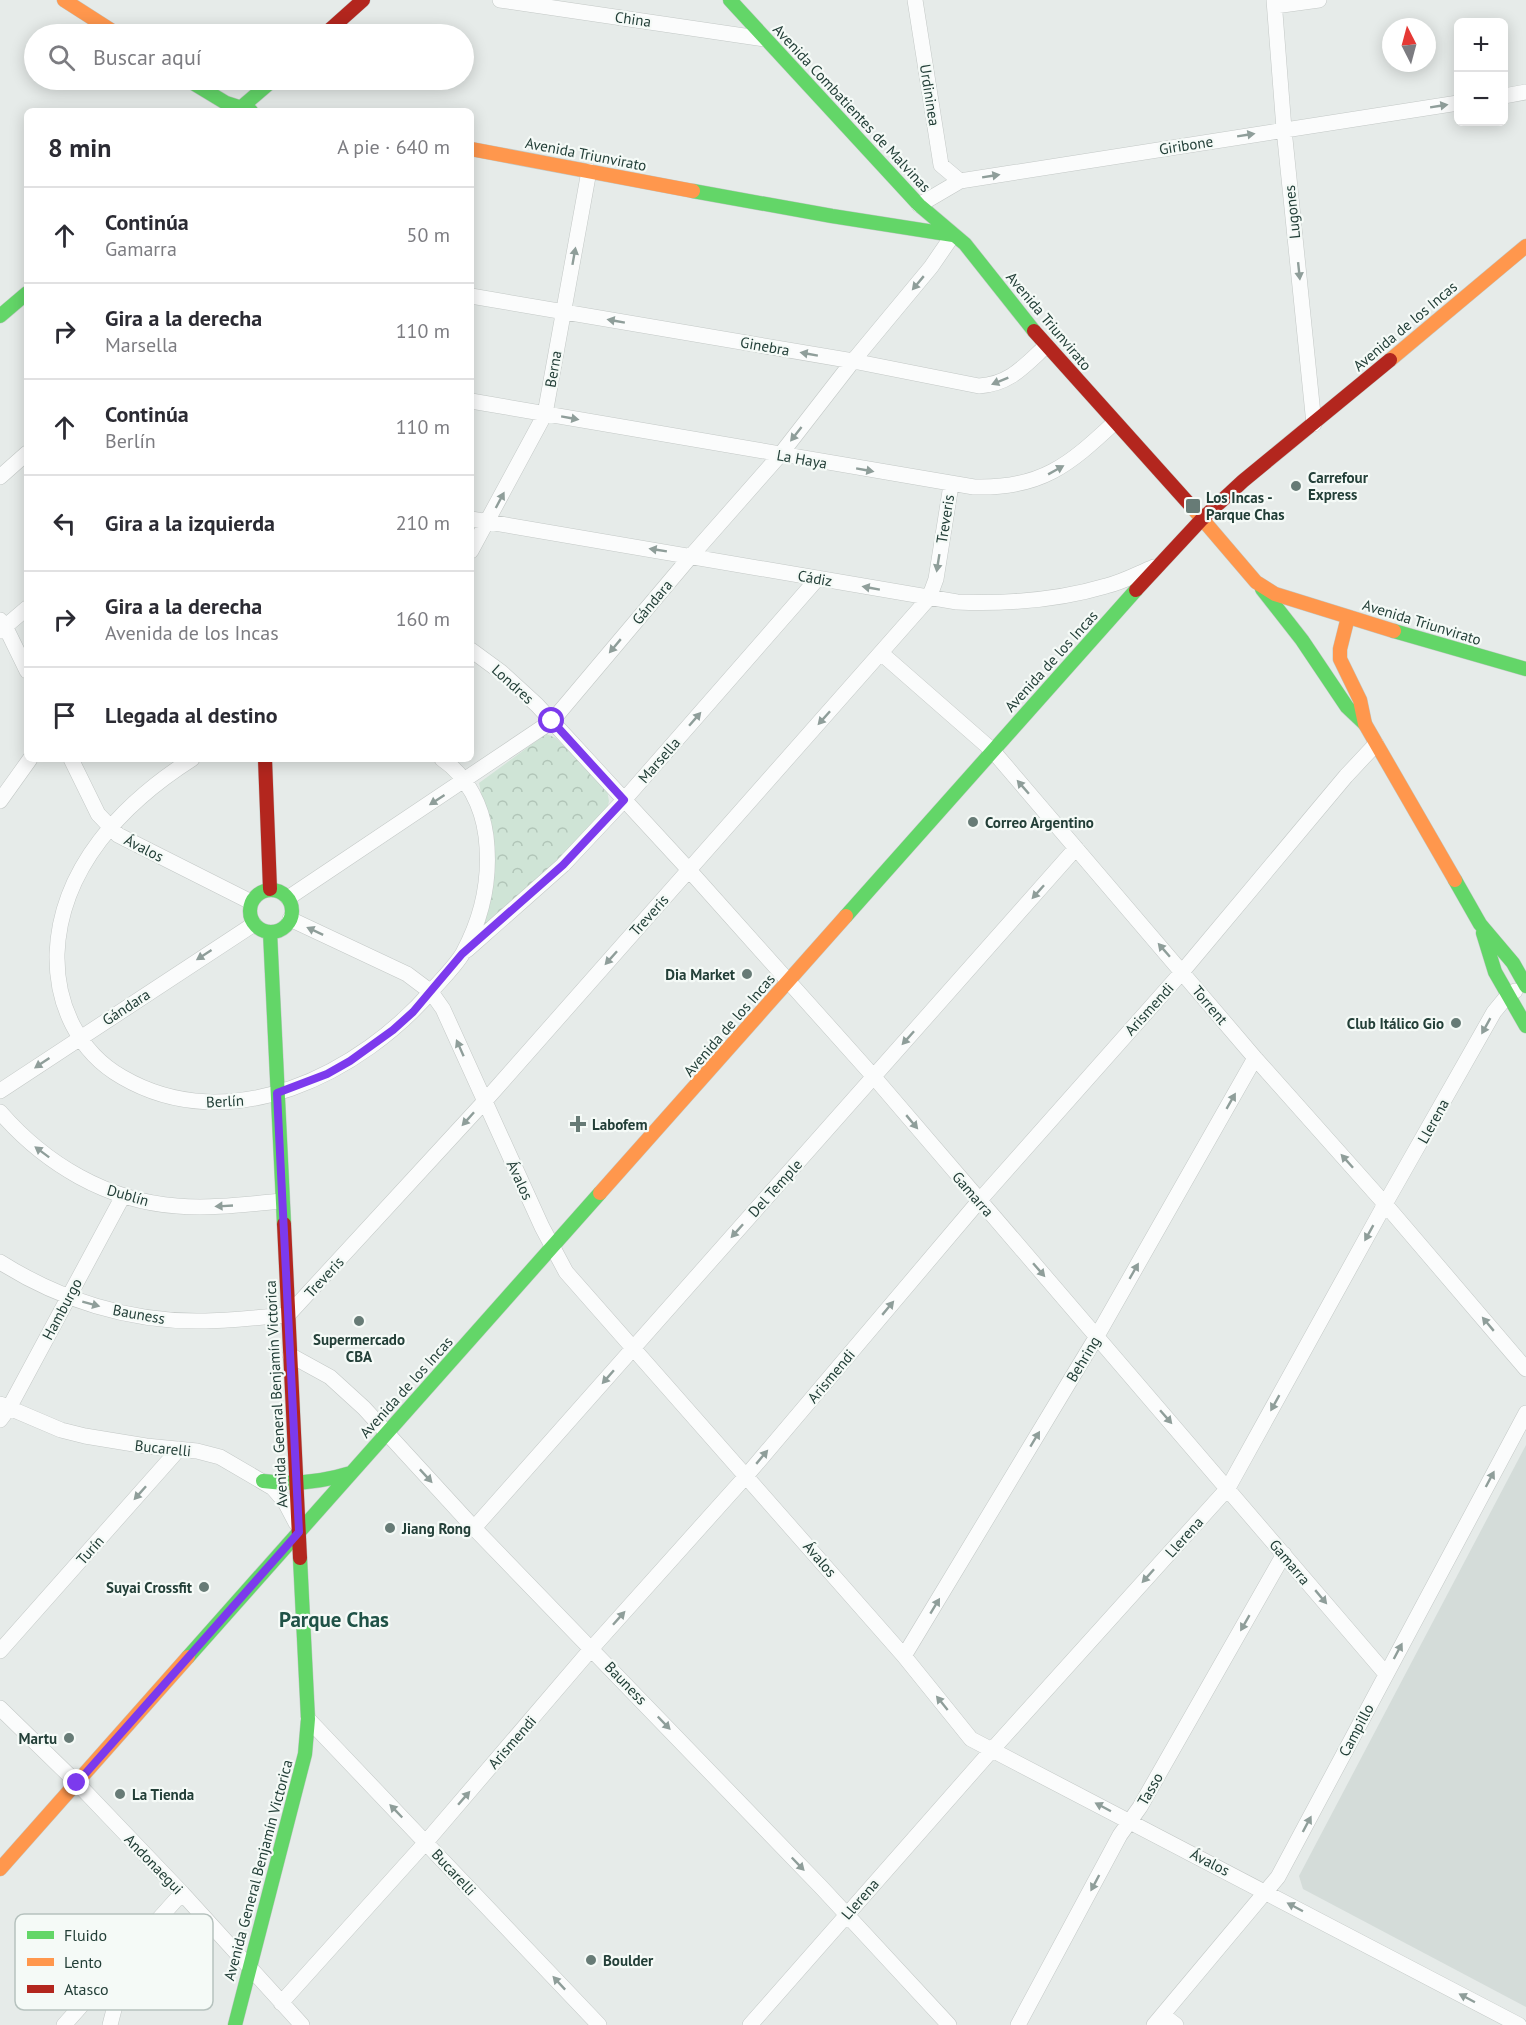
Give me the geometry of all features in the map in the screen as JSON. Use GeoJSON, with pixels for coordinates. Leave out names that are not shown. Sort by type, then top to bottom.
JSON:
{"type":"FeatureCollection","features":[{"type":"Feature","properties":{"kind":"main road"},"geometry":{"type":"LineString","coordinates":[[64,0],[101,24]]}},
{"type":"Feature","properties":{"kind":"main road"},"geometry":{"type":"LineString","coordinates":[[336,24],[363,0]]}},
{"type":"Feature","properties":{"kind":"main road","name":"Avenida Combatientes de Malvinas"},"geometry":{"type":"LineString","coordinates":[[730,0],[919,205],[953,235]]}},
{"type":"Feature","properties":{"kind":"main road"},"geometry":{"type":"LineString","coordinates":[[204,90],[236,108]]}},
{"type":"Feature","properties":{"kind":"main road"},"geometry":{"type":"LineString","coordinates":[[245,108],[263,90]]}},
{"type":"Feature","properties":{"kind":"main road","name":"Avenida Triunvirato"},"geometry":{"type":"LineString","coordinates":[[474,150],[861,221],[953,235],[965,244],[1046,346],[1256,582],[1282,597],[1430,643],[1526,669]]}},
{"type":"Feature","properties":{"kind":"main road","name":"Avenida de los Incas"},"geometry":{"type":"LineString","coordinates":[[0,1869],[1157,566],[1243,481],[1526,246]]}},
{"type":"Feature","properties":{"kind":"main road"},"geometry":{"type":"LineString","coordinates":[[0,316],[24,298]]}},
{"type":"Feature","properties":{"kind":"main road"},"geometry":{"type":"LineString","coordinates":[[1256,582],[1302,640],[1347,707],[1365,724]]}},
{"type":"Feature","properties":{"kind":"main road"},"geometry":{"type":"LineString","coordinates":[[1348,617],[1340,658],[1360,700],[1365,724],[1480,924],[1513,963],[1526,985]]}},
{"type":"Feature","properties":{"kind":"main road"},"geometry":{"type":"LineString","coordinates":[[264,762],[270,889]]}},
{"type":"Feature","properties":{"kind":"main road"},"geometry":{"type":"LineString","coordinates":[[270,889],[280,891],[288,898],[292,908],[290,919],[282,929],[270,932],[261,930],[254,924],[249,913],[251,902],[259,893],[270,889]]}},
{"type":"Feature","properties":{"kind":"main road"},"geometry":{"type":"LineString","coordinates":[[1480,924],[1495,972],[1526,1026]]}},
{"type":"Feature","properties":{"kind":"main road","name":"Avenida General Benjamín Victorica"},"geometry":{"type":"LineString","coordinates":[[235,2025],[305,1755],[308,1719],[270,932]]}},
{"type":"Feature","properties":{"kind":"main road"},"geometry":{"type":"LineString","coordinates":[[263,1481],[296,1483],[327,1480],[351,1472]]}},
{"type":"Feature","properties":{"kind":"main road"},"geometry":{"type":"LineString","coordinates":[[258,1580],[272,1576],[283,1578],[297,1586],[303,1598]]}},
{"type":"Feature","properties":{"kind":"street","name":"China"},"geometry":{"type":"LineString","coordinates":[[500,0],[765,39]]}},
{"type":"Feature","properties":{"kind":"street","name":"Urdininea"},"geometry":{"type":"LineString","coordinates":[[915,0],[941,165],[960,181]]}},
{"type":"Feature","properties":{"kind":"street"},"geometry":{"type":"LineString","coordinates":[[1275,3],[1319,0]]}},
{"type":"Feature","properties":{"kind":"street","name":"Lugones"},"geometry":{"type":"LineString","coordinates":[[1275,3],[1284,129],[1314,424]]}},
{"type":"Feature","properties":{"kind":"street"},"geometry":{"type":"LineString","coordinates":[[1508,95],[1526,92]]}},
{"type":"Feature","properties":{"kind":"street","name":"Giribone"},"geometry":{"type":"LineString","coordinates":[[919,205],[960,181],[1454,104]]}},
{"type":"Feature","properties":{"kind":"street","name":"Berna"},"geometry":{"type":"LineString","coordinates":[[474,546],[545,414],[589,171]]}},
{"type":"Feature","properties":{"kind":"street","name":"Gándara"},"geometry":{"type":"LineString","coordinates":[[288,898],[552,721],[691,556],[780,455],[931,267],[953,235]]}},
{"type":"Feature","properties":{"kind":"street","name":"Ginebra"},"geometry":{"type":"LineString","coordinates":[[474,297],[853,362],[965,384],[986,385],[1003,381],[1014,375],[1046,346]]}},
{"type":"Feature","properties":{"kind":"street","name":"La Haya"},"geometry":{"type":"LineString","coordinates":[[474,402],[951,485],[997,488],[1034,480],[1067,464],[1115,422]]}},
{"type":"Feature","properties":{"kind":"street"},"geometry":{"type":"LineString","coordinates":[[0,477],[24,456]]}},
{"type":"Feature","properties":{"kind":"street","name":"Treveris"},"geometry":{"type":"LineString","coordinates":[[288,1315],[483,1102],[928,598],[936,579],[951,485]]}},
{"type":"Feature","properties":{"kind":"street","name":"Cádiz"},"geometry":{"type":"LineString","coordinates":[[474,520],[928,598],[985,603],[1046,598],[1108,586],[1157,566]]}},
{"type":"Feature","properties":{"kind":"street","name":"Marsella"},"geometry":{"type":"LineString","coordinates":[[462,954],[563,865],[624,800],[818,578]]}},
{"type":"Feature","properties":{"kind":"street"},"geometry":{"type":"LineString","coordinates":[[24,610],[2,626],[24,666]]}},
{"type":"Feature","properties":{"kind":"street","name":"Londres"},"geometry":{"type":"LineString","coordinates":[[474,652],[522,690],[552,721]]}},
{"type":"Feature","properties":{"kind":"street","name":"Torrent"},"geometry":{"type":"LineString","coordinates":[[881,653],[993,751],[1255,1058],[1385,1204],[1526,1369]]}},
{"type":"Feature","properties":{"kind":"street","name":"Gamarra"},"geometry":{"type":"LineString","coordinates":[[552,721],[874,1077],[1386,1674]]}},
{"type":"Feature","properties":{"kind":"street","name":"Arismendi"},"geometry":{"type":"LineString","coordinates":[[281,2003],[426,1842],[592,1648],[747,1475],[978,1201],[1182,972],[1346,776],[1376,744]]}},
{"type":"Feature","properties":{"kind":"street"},"geometry":{"type":"LineString","coordinates":[[0,801],[28,762]]}},
{"type":"Feature","properties":{"kind":"street","name":"Ávalos"},"geometry":{"type":"LineString","coordinates":[[72,762],[98,814],[118,835],[251,902]]}},
{"type":"Feature","properties":{"kind":"street","name":"Berlín"},"geometry":{"type":"LineString","coordinates":[[188,762],[147,791],[110,828],[80,870],[69,892],[59,933],[57,967],[60,992],[68,1015],[79,1038],[93,1056],[113,1072],[157,1094],[205,1103],[230,1102],[277,1093],[327,1074],[358,1056],[393,1030],[431,992],[462,954],[477,921],[486,891],[488,871],[485,830],[474,796],[465,781],[445,762]]}},
{"type":"Feature","properties":{"kind":"street","name":"Del Temple"},"geometry":{"type":"LineString","coordinates":[[474,1528],[1076,848]]}},
{"type":"Feature","properties":{"kind":"street","name":"Ávalos"},"geometry":{"type":"LineString","coordinates":[[290,919],[407,974],[431,992],[443,1009],[483,1102],[566,1272],[904,1656],[971,1739],[1519,2025]]}},
{"type":"Feature","properties":{"kind":"street","name":"Gándara"},"geometry":{"type":"LineString","coordinates":[[0,1091],[254,924]]}},
{"type":"Feature","properties":{"kind":"street","name":"Llerena"},"geometry":{"type":"LineString","coordinates":[[750,2025],[991,1751],[1228,1488],[1494,1012],[1508,995],[1526,985]]}},
{"type":"Feature","properties":{"kind":"street","name":"Behring"},"geometry":{"type":"LineString","coordinates":[[904,1656],[1097,1336],[1255,1058]]}},
{"type":"Feature","properties":{"kind":"street","name":"Dublín"},"geometry":{"type":"LineString","coordinates":[[0,1112],[18,1132],[62,1167],[93,1184],[123,1196],[184,1207],[282,1201]]}},
{"type":"Feature","properties":{"kind":"street","name":"Hamburgo"},"geometry":{"type":"LineString","coordinates":[[3,1411],[123,1196]]}},
{"type":"Feature","properties":{"kind":"street","name":"Bauness"},"geometry":{"type":"LineString","coordinates":[[0,1262],[26,1278],[68,1298],[144,1317],[202,1322],[288,1315]]}},
{"type":"Feature","properties":{"kind":"street","name":"Bauness"},"geometry":{"type":"LineString","coordinates":[[290,1355],[330,1377],[364,1408],[474,1528],[592,1648],[949,2025]]}},
{"type":"Feature","properties":{"kind":"street","name":"Bucarelli"},"geometry":{"type":"LineString","coordinates":[[3,1411],[61,1430],[116,1443],[197,1451],[220,1457],[273,1488],[285,1502],[299,1532]]}},
{"type":"Feature","properties":{"kind":"street","name":"Campillo"},"geometry":{"type":"LineString","coordinates":[[1159,2020],[1278,1878],[1526,1413]]}},
{"type":"Feature","properties":{"kind":"street","name":"Turín"},"geometry":{"type":"LineString","coordinates":[[0,1651],[179,1449]]}},
{"type":"Feature","properties":{"kind":"street","name":"Tasso"},"geometry":{"type":"LineString","coordinates":[[1018,2025],[1120,1835],[1140,1807],[1284,1554]]}},
{"type":"Feature","properties":{"kind":"street","name":"Andonaegui"},"geometry":{"type":"LineString","coordinates":[[0,1708],[77,1783],[201,1914]]}},
{"type":"Feature","properties":{"kind":"street","name":"Bucarelli"},"geometry":{"type":"LineString","coordinates":[[308,1719],[599,2025]]}},
{"type":"Feature","properties":{"kind":"street"},"geometry":{"type":"LineString","coordinates":[[163,1914],[182,1893]]}},
{"type":"Feature","properties":{"kind":"street","name":"Andonaegui"},"geometry":{"type":"LineString","coordinates":[[213,1928],[302,2025]]}},
{"type":"Feature","properties":{"kind":"street"},"geometry":{"type":"LineString","coordinates":[[64,2025],[78,2010]]}},
{"type":"Feature","properties":{"kind":"street"},"geometry":{"type":"LineString","coordinates":[[110,2025],[114,2010]]}},
{"type":"Feature","properties":{"kind":"street"},"geometry":{"type":"LineString","coordinates":[[1159,2020],[1176,2025]]}},
{"type":"Feature","properties":{"kind":"shaded area"},"geometry":{"type":"Polygon","coordinates":[[[1526,1445],[1526,2007],[1303,1889],[1299,1876],[1526,1445]]]}},
{"type":"Feature","properties":{"kind":"green space"},"geometry":{"type":"Polygon","coordinates":[[[546,734],[556,738],[607,790],[609,801],[607,810],[491,925],[482,919],[487,822],[479,783],[546,734]]]}},
{"type":"Feature","properties":{"kind":"traffic: fast"},"geometry":{"type":"LineString","coordinates":[[730,0],[919,205],[965,244],[1034,331]]}},
{"type":"Feature","properties":{"kind":"traffic: fast"},"geometry":{"type":"LineString","coordinates":[[205,90],[226,103],[242,108]]}},
{"type":"Feature","properties":{"kind":"traffic: fast"},"geometry":{"type":"LineString","coordinates":[[240,108],[261,90]]}},
{"type":"Feature","properties":{"kind":"traffic: fast"},"geometry":{"type":"LineString","coordinates":[[693,191],[953,235]]}},
{"type":"Feature","properties":{"kind":"traffic: fast"},"geometry":{"type":"LineString","coordinates":[[0,316],[24,296]]}},
{"type":"Feature","properties":{"kind":"traffic: fast"},"geometry":{"type":"LineString","coordinates":[[1262,589],[1302,640],[1347,707],[1365,724]]}},
{"type":"Feature","properties":{"kind":"traffic: fast"},"geometry":{"type":"LineString","coordinates":[[846,916],[1136,590]]}},
{"type":"Feature","properties":{"kind":"traffic: fast"},"geometry":{"type":"LineString","coordinates":[[1394,631],[1526,669]]}},
{"type":"Feature","properties":{"kind":"traffic: fast"},"geometry":{"type":"LineString","coordinates":[[1455,880],[1480,924],[1513,963],[1526,986]]}},
{"type":"Feature","properties":{"kind":"traffic: fast"},"geometry":{"type":"LineString","coordinates":[[271,890],[279,891],[286,896],[291,903],[292,911],[291,919],[286,926],[279,931],[271,932],[263,931],[256,926],[251,919],[250,911],[251,903],[256,896],[263,891],[271,890]]}},
{"type":"Feature","properties":{"kind":"traffic: fast"},"geometry":{"type":"LineString","coordinates":[[270,932],[284,1224]]}},
{"type":"Feature","properties":{"kind":"traffic: fast"},"geometry":{"type":"LineString","coordinates":[[1483,933],[1495,972],[1526,1026]]}},
{"type":"Feature","properties":{"kind":"traffic: fast"},"geometry":{"type":"LineString","coordinates":[[188,1657],[600,1193]]}},
{"type":"Feature","properties":{"kind":"traffic: fast"},"geometry":{"type":"LineString","coordinates":[[263,1481],[307,1482],[351,1473]]}},
{"type":"Feature","properties":{"kind":"traffic: fast"},"geometry":{"type":"LineString","coordinates":[[235,2025],[305,1754],[308,1719],[300,1558]]}},
{"type":"Feature","properties":{"kind":"traffic: slow"},"geometry":{"type":"LineString","coordinates":[[64,0],[101,24]]}},
{"type":"Feature","properties":{"kind":"traffic: slow"},"geometry":{"type":"LineString","coordinates":[[474,150],[693,191]]}},
{"type":"Feature","properties":{"kind":"traffic: slow"},"geometry":{"type":"LineString","coordinates":[[1390,360],[1526,246]]}},
{"type":"Feature","properties":{"kind":"traffic: slow"},"geometry":{"type":"LineString","coordinates":[[1191,506],[1256,582],[1275,594],[1394,631]]}},
{"type":"Feature","properties":{"kind":"traffic: slow"},"geometry":{"type":"LineString","coordinates":[[1348,617],[1340,649],[1340,659],[1360,700],[1365,724],[1455,880]]}},
{"type":"Feature","properties":{"kind":"traffic: slow"},"geometry":{"type":"LineString","coordinates":[[600,1193],[846,916]]}},
{"type":"Feature","properties":{"kind":"traffic: slow"},"geometry":{"type":"LineString","coordinates":[[0,1869],[188,1657]]}},
{"type":"Feature","properties":{"kind":"traffic: jam"},"geometry":{"type":"LineString","coordinates":[[336,24],[363,0]]}},
{"type":"Feature","properties":{"kind":"traffic: jam"},"geometry":{"type":"LineString","coordinates":[[1034,331],[1191,506]]}},
{"type":"Feature","properties":{"kind":"traffic: jam"},"geometry":{"type":"LineString","coordinates":[[1136,590],[1202,519],[1243,481],[1390,360]]}},
{"type":"Feature","properties":{"kind":"traffic: jam"},"geometry":{"type":"LineString","coordinates":[[265,762],[270,889]]}},
{"type":"Feature","properties":{"kind":"traffic: jam"},"geometry":{"type":"LineString","coordinates":[[284,1224],[300,1558]]}},
{"type":"Feature","properties":{"kind":"place","name":"Carrefour Express"},"geometry":{"type":"Point","coordinates":[1296,486]}},
{"type":"Feature","properties":{"kind":"place","name":"Los Incas - Parque Chas"},"geometry":{"type":"Point","coordinates":[1193,506]}},
{"type":"Feature","properties":{"kind":"place","name":"Correo Argentino"},"geometry":{"type":"Point","coordinates":[973,822]}},
{"type":"Feature","properties":{"kind":"place","name":"Dia Market"},"geometry":{"type":"Point","coordinates":[747,974]}},
{"type":"Feature","properties":{"kind":"place","name":"Club Itálico Gio"},"geometry":{"type":"Point","coordinates":[1456,1023]}},
{"type":"Feature","properties":{"kind":"place","name":"Labofem"},"geometry":{"type":"Point","coordinates":[578,1124]}},
{"type":"Feature","properties":{"kind":"place","name":"Supermercado CBA"},"geometry":{"type":"Point","coordinates":[359,1321]}},
{"type":"Feature","properties":{"kind":"place","name":"Jiang Rong"},"geometry":{"type":"Point","coordinates":[390,1528]}},
{"type":"Feature","properties":{"kind":"place","name":"Suyai Crossfit"},"geometry":{"type":"Point","coordinates":[204,1587]}},
{"type":"Feature","properties":{"kind":"place","name":"Martu"},"geometry":{"type":"Point","coordinates":[69,1738]}},
{"type":"Feature","properties":{"kind":"place","name":"La Tienda"},"geometry":{"type":"Point","coordinates":[120,1794]}},
{"type":"Feature","properties":{"kind":"place","name":"Boulder"},"geometry":{"type":"Point","coordinates":[591,1960]}},
{"type":"Feature","properties":{"kind":"district","name":"Parque Chas"},"geometry":{"type":"Point","coordinates":[334,1619]}},
{"type":"Feature","properties":{"kind":"route"},"geometry":{"type":"LineString","coordinates":[[77,1783],[299,1532],[277,1093],[327,1074],[373,1046],[393,1030],[413,1012],[462,954],[563,865],[624,800],[552,721]]}}]}
